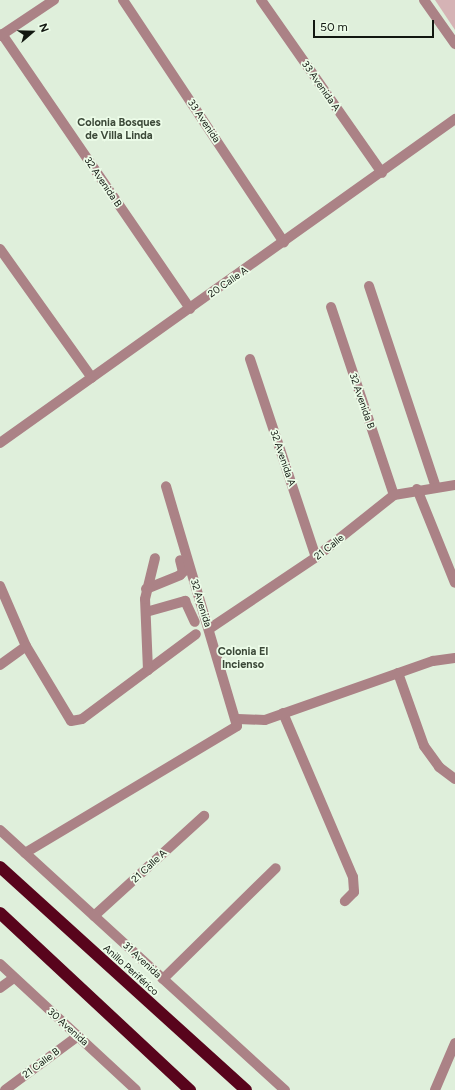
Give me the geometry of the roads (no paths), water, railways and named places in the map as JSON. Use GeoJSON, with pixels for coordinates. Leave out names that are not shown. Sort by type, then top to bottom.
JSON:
{"type":"FeatureCollection","features":[{"type":"Feature","properties":{"kind":"highway","name":"Anillo Periférico"},"geometry":{"type":"LineString","coordinates":[[0,867],[246,1090]]}},
{"type":"Feature","properties":{"kind":"highway"},"geometry":{"type":"LineString","coordinates":[[0,913],[190,1090]]}},
{"type":"Feature","properties":{"kind":"street"},"geometry":{"type":"LineString","coordinates":[[1,35],[54,0]]}},
{"type":"Feature","properties":{"kind":"street","name":"33 Avenida"},"geometry":{"type":"LineString","coordinates":[[123,0],[284,242]]}},
{"type":"Feature","properties":{"kind":"street","name":"33 Avenida A"},"geometry":{"type":"LineString","coordinates":[[261,0],[382,173]]}},
{"type":"Feature","properties":{"kind":"street"},"geometry":{"type":"LineString","coordinates":[[424,0],[455,44]]}},
{"type":"Feature","properties":{"kind":"street","name":"32 Avenida B"},"geometry":{"type":"LineString","coordinates":[[1,35],[190,309]]}},
{"type":"Feature","properties":{"kind":"street","name":"20 Calle A"},"geometry":{"type":"LineString","coordinates":[[0,443],[382,173],[455,119]]}},
{"type":"Feature","properties":{"kind":"street"},"geometry":{"type":"LineString","coordinates":[[0,249],[92,378]]}},
{"type":"Feature","properties":{"kind":"street"},"geometry":{"type":"LineString","coordinates":[[369,286],[436,487]]}},
{"type":"Feature","properties":{"kind":"street","name":"32 Avenida B"},"geometry":{"type":"LineString","coordinates":[[331,307],[394,495]]}},
{"type":"Feature","properties":{"kind":"street","name":"32 Avenida A"},"geometry":{"type":"LineString","coordinates":[[250,359],[316,557]]}},
{"type":"Feature","properties":{"kind":"street","name":"21 Calle"},"geometry":{"type":"LineString","coordinates":[[209,629],[316,557],[394,495],[417,489],[455,485]]}},
{"type":"Feature","properties":{"kind":"street","name":"32 Avenida"},"geometry":{"type":"LineString","coordinates":[[166,486],[238,719]]}},
{"type":"Feature","properties":{"kind":"street"},"geometry":{"type":"LineString","coordinates":[[417,489],[455,583]]}},
{"type":"Feature","properties":{"kind":"street"},"geometry":{"type":"LineString","coordinates":[[148,670],[146,589],[155,558]]}},
{"type":"Feature","properties":{"kind":"street"},"geometry":{"type":"LineString","coordinates":[[146,589],[180,575],[183,572],[180,560]]}},
{"type":"Feature","properties":{"kind":"street"},"geometry":{"type":"LineString","coordinates":[[0,586],[26,646],[71,721],[82,719],[196,634]]}},
{"type":"Feature","properties":{"kind":"street"},"geometry":{"type":"LineString","coordinates":[[146,612],[185,601],[196,622]]}},
{"type":"Feature","properties":{"kind":"street"},"geometry":{"type":"LineString","coordinates":[[0,665],[26,646]]}},
{"type":"Feature","properties":{"kind":"street"},"geometry":{"type":"LineString","coordinates":[[25,853],[233,730],[238,719],[257,722],[398,673],[455,658]]}},
{"type":"Feature","properties":{"kind":"street"},"geometry":{"type":"LineString","coordinates":[[398,673],[424,746],[439,767],[455,779]]}},
{"type":"Feature","properties":{"kind":"street"},"geometry":{"type":"LineString","coordinates":[[283,713],[354,881],[354,892],[345,901]]}},
{"type":"Feature","properties":{"kind":"street","name":"21 Calle A"},"geometry":{"type":"LineString","coordinates":[[94,916],[204,816]]}},
{"type":"Feature","properties":{"kind":"street","name":"31 Avenida"},"geometry":{"type":"LineString","coordinates":[[0,830],[285,1090]]}},
{"type":"Feature","properties":{"kind":"street"},"geometry":{"type":"LineString","coordinates":[[163,979],[276,868]]}},
{"type":"Feature","properties":{"kind":"street","name":"30 Avenida"},"geometry":{"type":"LineString","coordinates":[[0,964],[135,1090]]}},
{"type":"Feature","properties":{"kind":"street"},"geometry":{"type":"LineString","coordinates":[[0,988],[14,978]]}},
{"type":"Feature","properties":{"kind":"street","name":"21 Calle B"},"geometry":{"type":"LineString","coordinates":[[5,1090],[78,1036]]}},
{"type":"Feature","properties":{"kind":"street"},"geometry":{"type":"LineString","coordinates":[[440,1088],[455,1043]]}},
{"type":"Feature","properties":{"kind":"district","name":"Colonia Bosques de Villa Linda"},"geometry":{"type":"Point","coordinates":[119,130]}},
{"type":"Feature","properties":{"kind":"district","name":"Colonia El Incienso"},"geometry":{"type":"Point","coordinates":[243,659]}}]}
